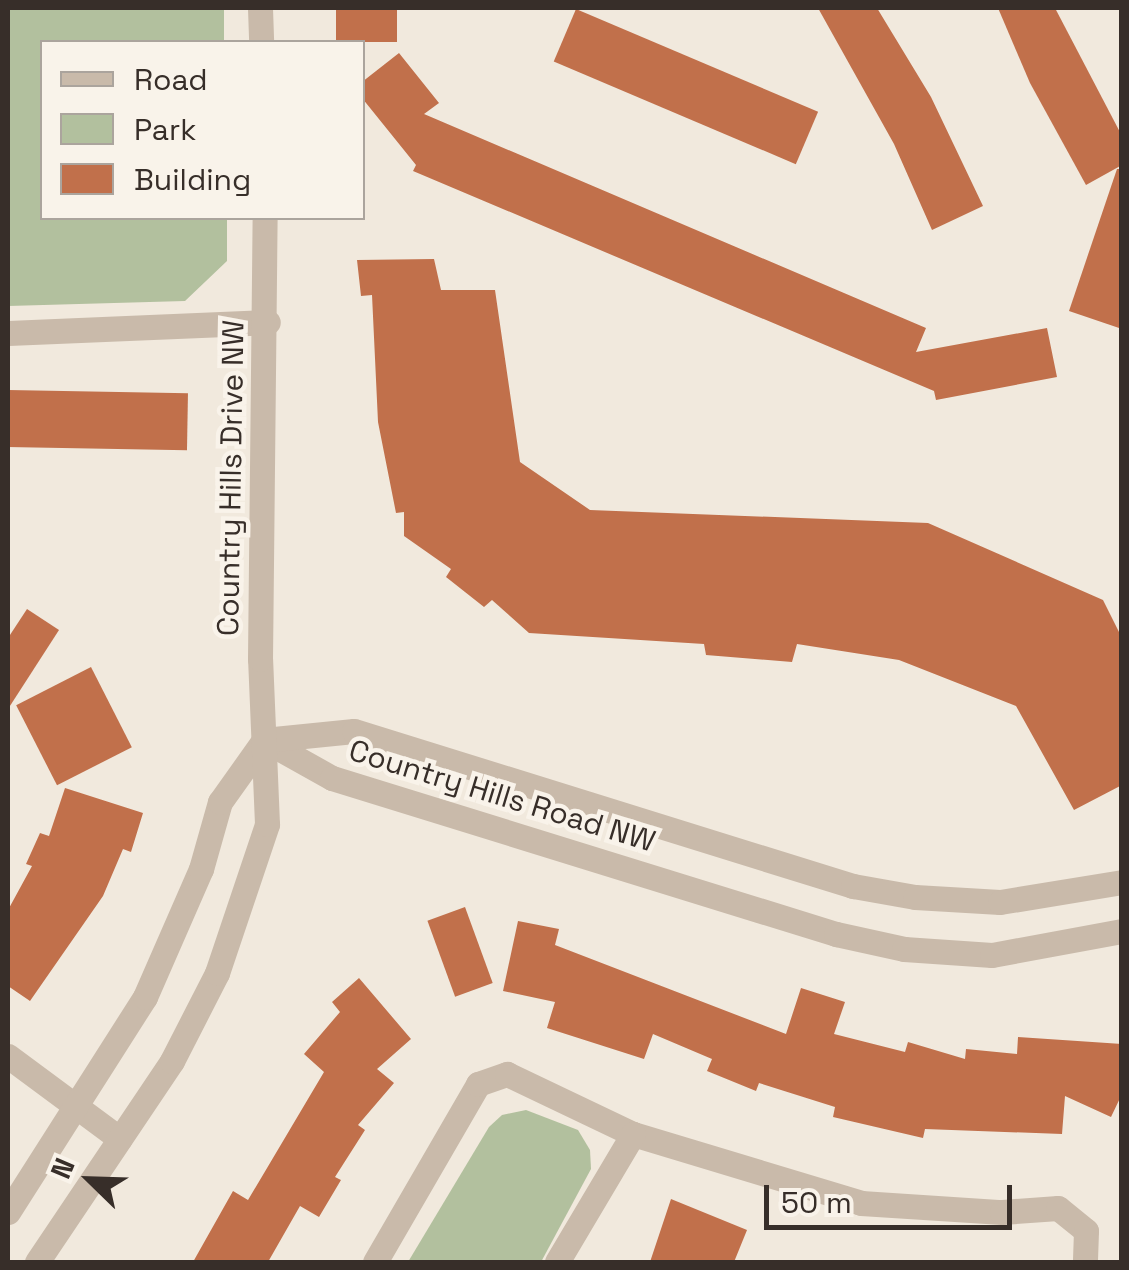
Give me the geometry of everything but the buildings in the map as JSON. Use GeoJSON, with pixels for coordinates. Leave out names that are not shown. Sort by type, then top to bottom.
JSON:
{"type":"FeatureCollection","features":[{"type":"Feature","properties":{"kind":"street"},"geometry":{"type":"LineString","coordinates":[[260,8],[261,40]]}},
{"type":"Feature","properties":{"kind":"street","name":"Country Hills Drive NW"},"geometry":{"type":"LineString","coordinates":[[37,1262],[172,1061],[217,973],[267,824],[265,220]]}},
{"type":"Feature","properties":{"kind":"street"},"geometry":{"type":"LineString","coordinates":[[8,333],[268,322]]}},
{"type":"Feature","properties":{"kind":"street","name":"Country Hills Road NW"},"geometry":{"type":"LineString","coordinates":[[264,740],[354,731],[853,886],[900,894],[1000,902],[1122,882]]}},
{"type":"Feature","properties":{"kind":"street"},"geometry":{"type":"LineString","coordinates":[[8,1212],[144,997],[200,869],[220,802],[264,740]]}},
{"type":"Feature","properties":{"kind":"street","name":"Country Hills Road NW"},"geometry":{"type":"LineString","coordinates":[[264,740],[332,778],[836,934],[904,949],[992,955],[1122,932]]}},
{"type":"Feature","properties":{"kind":"street"},"geometry":{"type":"LineString","coordinates":[[8,1056],[120,1138]]}},
{"type":"Feature","properties":{"kind":"street"},"geometry":{"type":"LineString","coordinates":[[374,1262],[478,1084],[507,1074],[633,1134],[861,1203],[1002,1212],[1058,1208],[1086,1231],[1085,1262]]}},
{"type":"Feature","properties":{"kind":"street"},"geometry":{"type":"LineString","coordinates":[[557,1262],[633,1134]]}},
{"type":"Feature","properties":{"kind":"green space"},"geometry":{"type":"Polygon","coordinates":[[[8,8],[224,8],[224,40],[40,40],[40,220],[227,220],[227,261],[185,301],[8,306],[8,8]]]}},
{"type":"Feature","properties":{"kind":"green space"},"geometry":{"type":"Polygon","coordinates":[[[526,1110],[578,1130],[590,1150],[591,1169],[541,1262],[408,1262],[489,1127],[502,1115],[526,1110]]]}}]}
